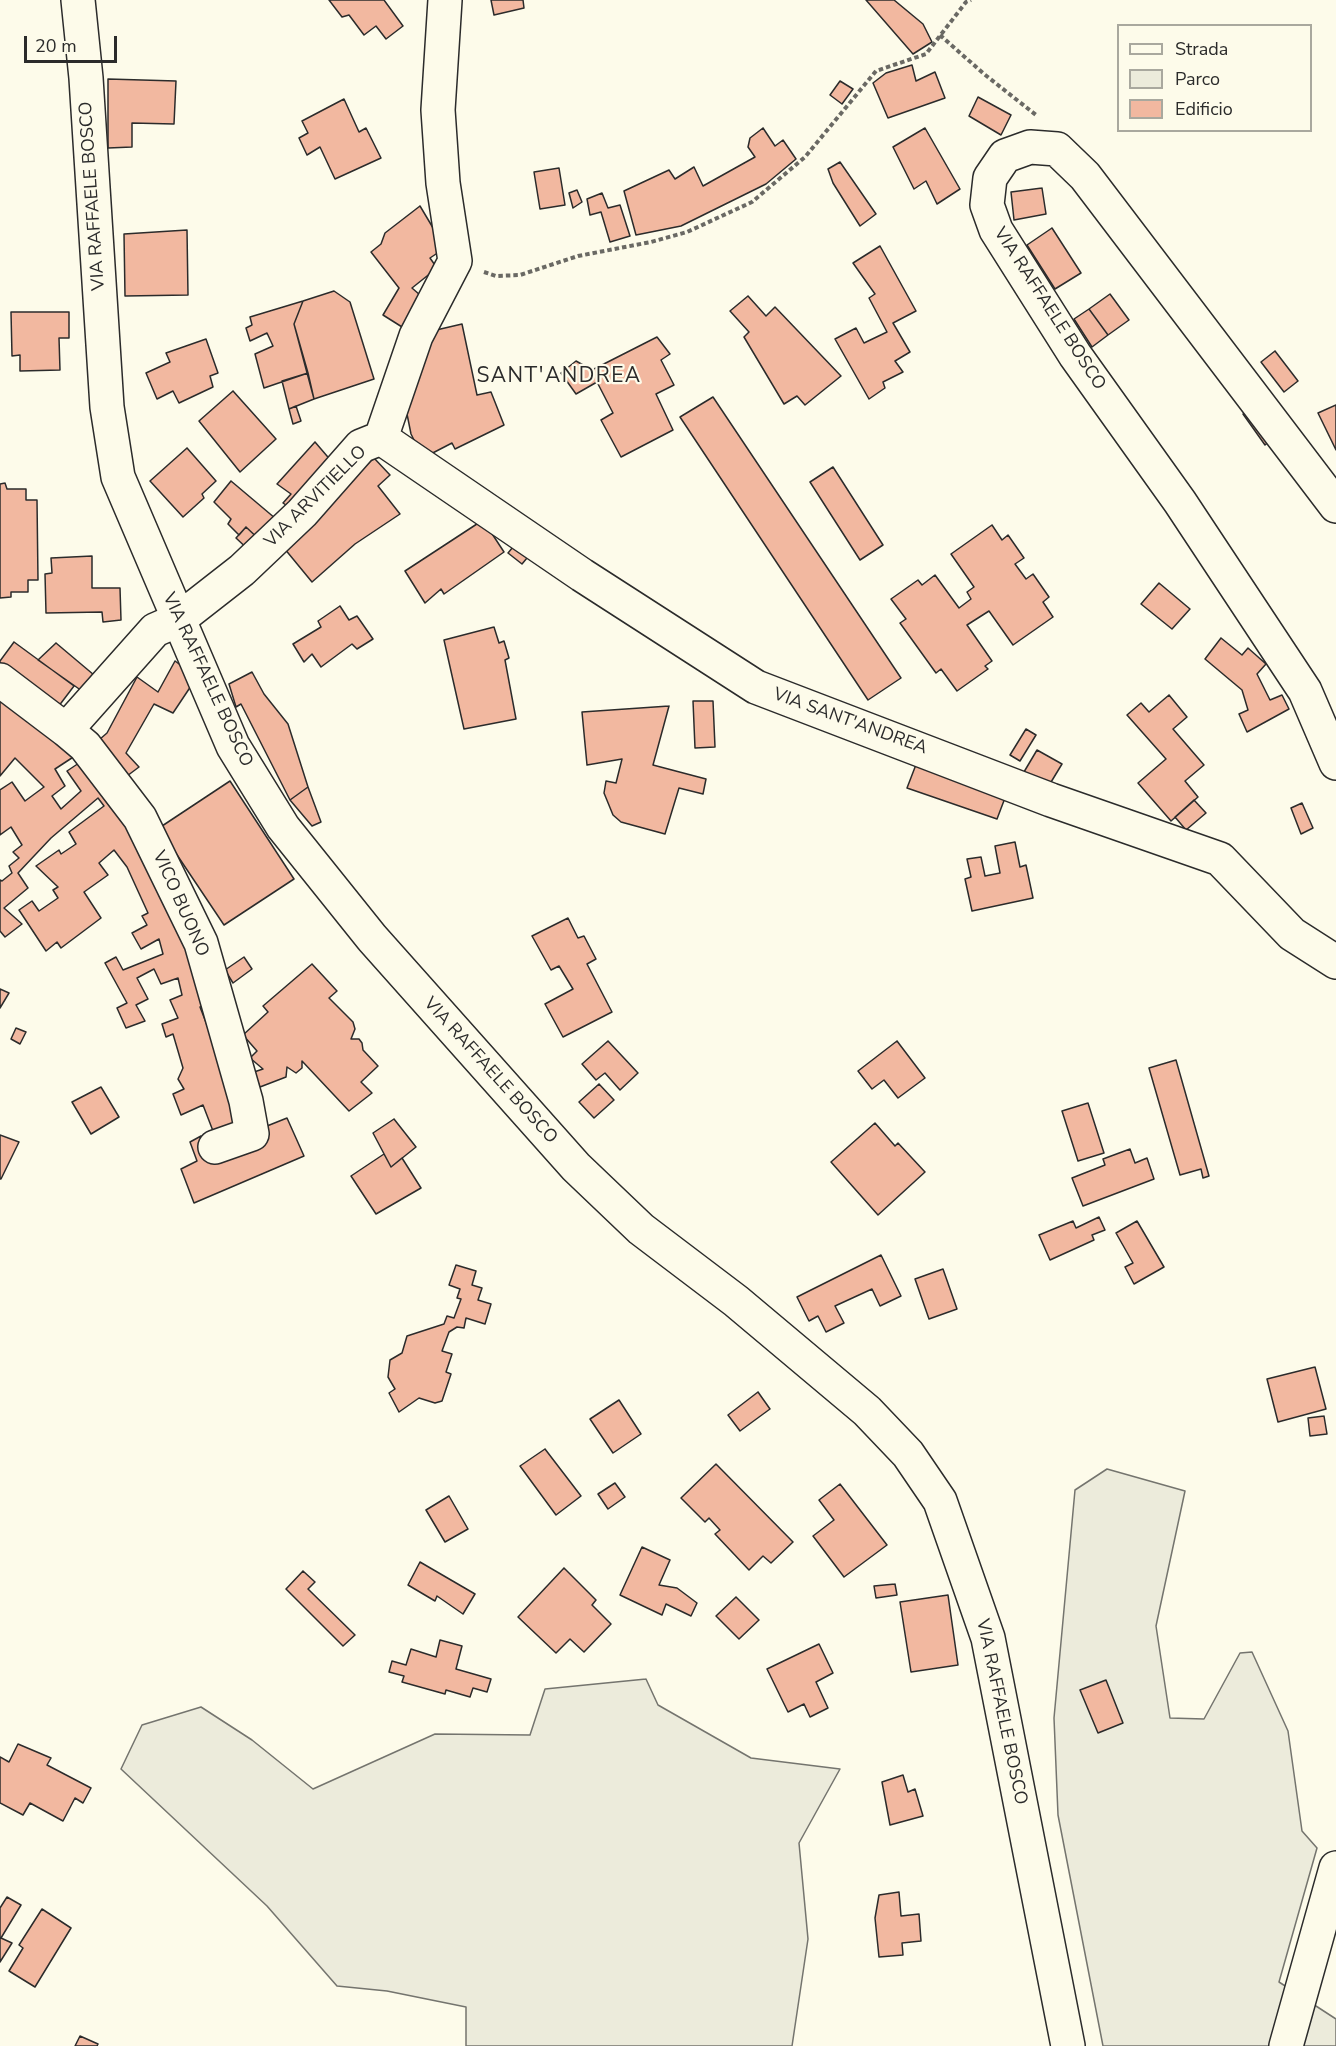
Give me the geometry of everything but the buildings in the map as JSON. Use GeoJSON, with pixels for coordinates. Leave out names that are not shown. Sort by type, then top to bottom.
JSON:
{"type":"FeatureCollection","features":[{"type":"Feature","properties":{"kind":"street","name":"VIA RAFFAELE BOSCO"},"geometry":{"type":"LineString","coordinates":[[78,0],[107,408],[118,477],[233,746],[283,827],[372,938],[576,1167],[641,1229],[736,1301],[867,1411],[908,1454],[940,1501],[988,1638],[1068,2046]]}},
{"type":"Feature","properties":{"kind":"street"},"geometry":{"type":"LineString","coordinates":[[445,0],[438,110],[443,183],[455,261]]}},
{"type":"Feature","properties":{"kind":"street","name":"VIA RAFFAELE BOSCO"},"geometry":{"type":"LineString","coordinates":[[1030,147],[1005,156],[990,178],[987,205],[996,230],[1075,355],[1180,502],[1305,691],[1336,763]]}},
{"type":"Feature","properties":{"kind":"street"},"geometry":{"type":"LineString","coordinates":[[1030,147],[1057,149],[1085,176],[1336,506]]}},
{"type":"Feature","properties":{"kind":"street","name":"VIA ARVITIELLO"},"geometry":{"type":"LineString","coordinates":[[66,730],[155,630],[178,620],[242,570],[294,521],[361,446],[381,438],[417,336],[455,261]]}},
{"type":"Feature","properties":{"kind":"street","name":"VIA SANT'ANDREA"},"geometry":{"type":"LineString","coordinates":[[381,438],[582,575],[756,687],[900,740],[1051,800],[1220,859],[1292,934],[1336,962]]}},
{"type":"Feature","properties":{"kind":"street"},"geometry":{"type":"LineString","coordinates":[[0,680],[66,730]]}},
{"type":"Feature","properties":{"kind":"street","name":"VICO BUONO"},"geometry":{"type":"LineString","coordinates":[[66,730],[85,746],[140,818],[201,943],[246,1101],[252,1134],[215,1147]]}},
{"type":"Feature","properties":{"kind":"street"},"geometry":{"type":"LineString","coordinates":[[1286,2046],[1336,1868]]}},
{"type":"Feature","properties":{"kind":"path"},"geometry":{"type":"LineString","coordinates":[[455,261],[496,276],[520,275],[578,256],[687,232],[752,202],[792,170],[876,71],[926,54],[966,2],[971,0]]}},
{"type":"Feature","properties":{"kind":"path"},"geometry":{"type":"LineString","coordinates":[[940,34],[984,74],[1042,119],[1030,147]]}},
{"type":"Feature","properties":{"kind":"green space"},"geometry":{"type":"Polygon","coordinates":[[[1107,1469],[1185,1491],[1156,1626],[1170,1718],[1204,1719],[1240,1653],[1252,1652],[1288,1731],[1302,1831],[1317,1848],[1279,1982],[1336,2019],[1336,2046],[1103,2046],[1058,1815],[1054,1718],[1075,1490],[1107,1469]]]}},
{"type":"Feature","properties":{"kind":"green space"},"geometry":{"type":"Polygon","coordinates":[[[646,1679],[658,1705],[751,1758],[840,1769],[799,1843],[808,1939],[792,2046],[466,2046],[466,2007],[387,1991],[337,1986],[267,1906],[121,1769],[142,1725],[201,1707],[252,1740],[313,1789],[435,1734],[530,1735],[545,1689],[646,1679]]]}},
{"type":"Feature","properties":{"kind":"district","name":"SANT'ANDREA"},"geometry":{"type":"Point","coordinates":[559,377]}}]}
